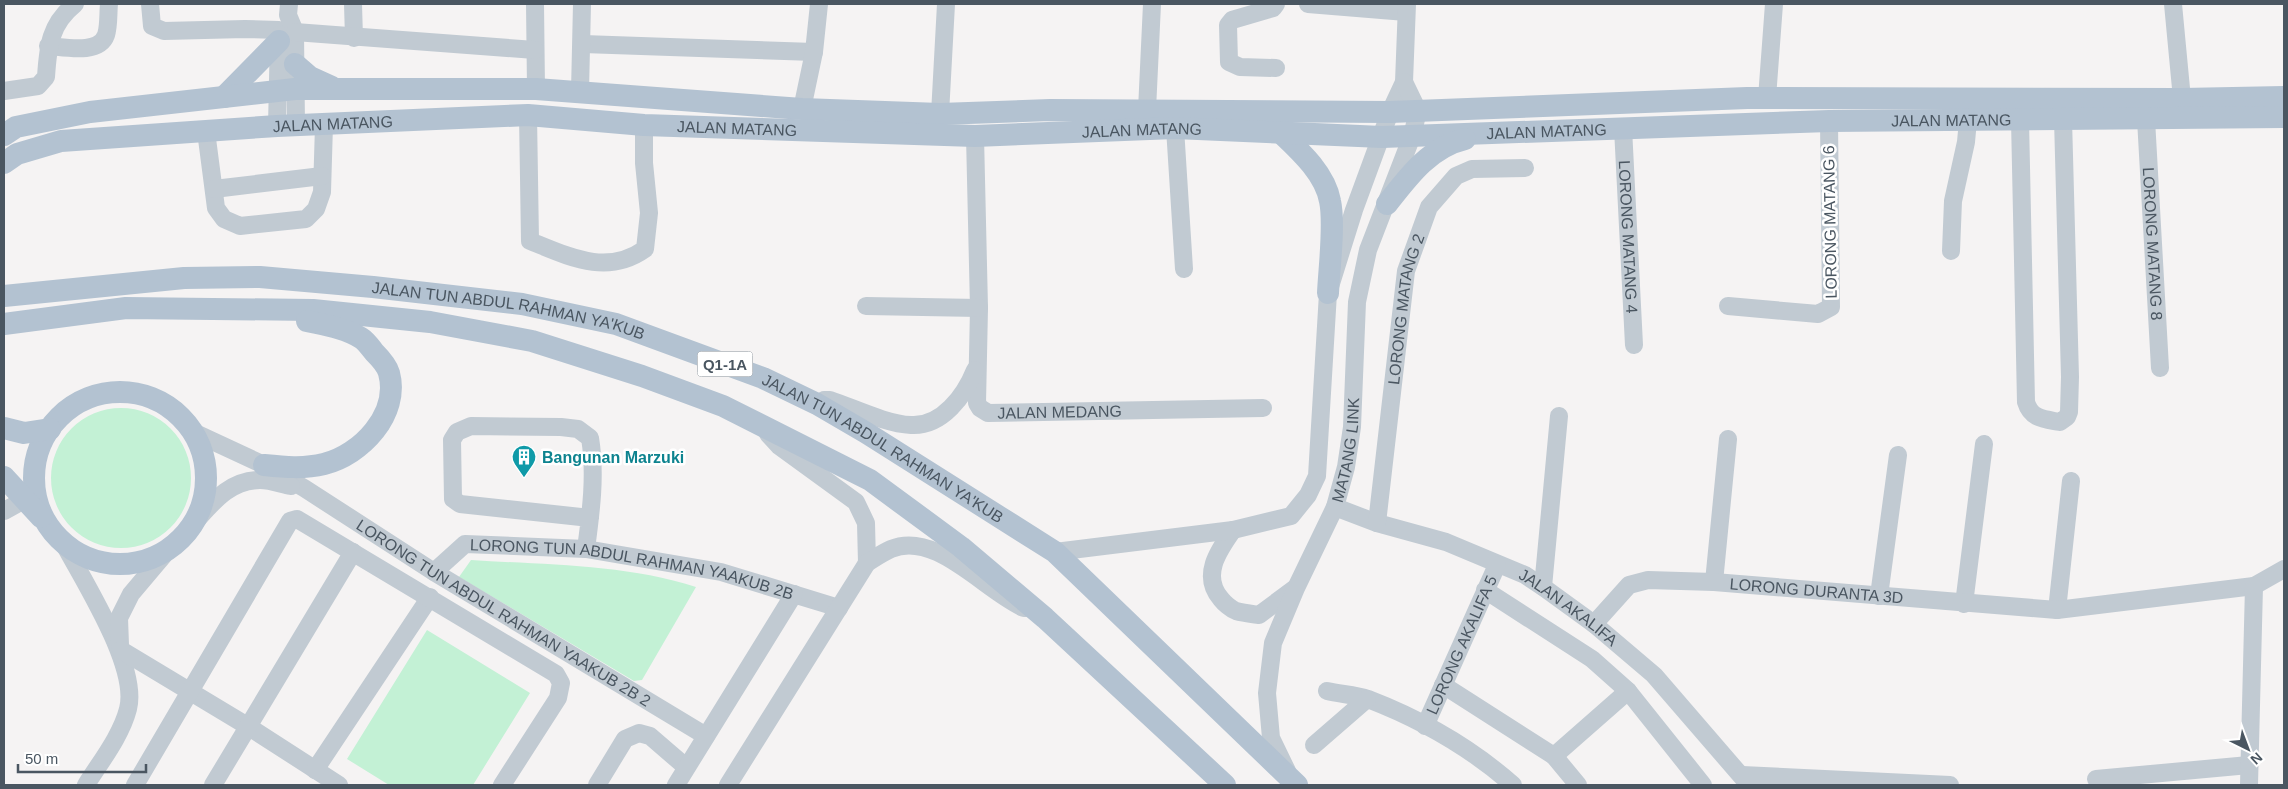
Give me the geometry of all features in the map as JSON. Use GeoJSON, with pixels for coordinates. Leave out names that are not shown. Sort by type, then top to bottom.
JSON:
{"type":"FeatureCollection","features":[{"type":"Feature","properties":{"kind":"main road"},"geometry":{"type":"LineString","coordinates":[[224,97],[284,35]]}},
{"type":"Feature","properties":{"kind":"main road"},"geometry":{"type":"LineString","coordinates":[[295,64],[310,78],[337,89]]}},
{"type":"Feature","properties":{"kind":"main road","name":"JALAN MATANG"},"geometry":{"type":"LineString","coordinates":[[4,135],[16,128],[90,112],[286,90],[337,89],[536,89],[802,110],[940,114],[1050,110],[1390,112],[1767,98],[2182,99],[2284,97]]}},
{"type":"Feature","properties":{"kind":"main road","name":"JALAN MATANG"},"geometry":{"type":"LineString","coordinates":[[4,163],[17,154],[61,141],[286,126],[528,115],[644,125],[975,136],[1175,128],[1279,131],[1382,137],[1486,135],[1829,121],[2284,117]]}},
{"type":"Feature","properties":{"kind":"main road"},"geometry":{"type":"LineString","coordinates":[[1279,131],[1299,150],[1320,175],[1330,201],[1328,294]]}},
{"type":"Feature","properties":{"kind":"main road"},"geometry":{"type":"LineString","coordinates":[[1387,204],[1410,175],[1431,155],[1455,142],[1486,135]]}},
{"type":"Feature","properties":{"kind":"main road","name":"JALAN TUN ABDUL RAHMAN YA'KUB"},"geometry":{"type":"LineString","coordinates":[[12,295],[184,278],[260,277],[373,287],[522,304],[616,324],[763,378],[817,404],[1055,552],[1295,783]]}},
{"type":"Feature","properties":{"kind":"main road","name":"JALAN TUN ABDUL RAHMAN YA'KUB"},"geometry":{"type":"LineString","coordinates":[[13,323],[126,308],[313,310],[430,322],[532,341],[651,379],[723,406],[870,480],[989,569],[1045,618],[1225,785]]}},
{"type":"Feature","properties":{"kind":"main road"},"geometry":{"type":"LineString","coordinates":[[253,309],[336,327],[362,338],[389,373],[390,400],[381,421],[369,439],[347,454],[326,464],[301,468],[264,465]]}},
{"type":"Feature","properties":{"kind":"main road"},"geometry":{"type":"LineString","coordinates":[[4,477],[44,519],[64,544],[79,555],[108,564],[140,563],[169,549],[195,522],[203,506],[208,478],[202,450],[193,432],[183,420],[154,400],[124,392],[107,392],[75,404],[61,415],[41,444],[34,474],[34,488],[44,519]]}},
{"type":"Feature","properties":{"kind":"main road"},"geometry":{"type":"LineString","coordinates":[[4,428],[24,433],[50,429]]}},
{"type":"Feature","properties":{"kind":"street"},"geometry":{"type":"LineString","coordinates":[[4,91],[38,86],[46,77],[48,46],[62,14],[75,4]]}},
{"type":"Feature","properties":{"kind":"street"},"geometry":{"type":"LineString","coordinates":[[48,46],[81,48],[98,45],[106,36],[108,4]]}},
{"type":"Feature","properties":{"kind":"street"},"geometry":{"type":"LineString","coordinates":[[150,4],[152,26],[164,31],[245,29],[284,35],[535,50]]}},
{"type":"Feature","properties":{"kind":"street"},"geometry":{"type":"LineString","coordinates":[[353,4],[354,38]]}},
{"type":"Feature","properties":{"kind":"street"},"geometry":{"type":"LineString","coordinates":[[535,4],[536,89]]}},
{"type":"Feature","properties":{"kind":"street"},"geometry":{"type":"LineString","coordinates":[[580,91],[582,4]]}},
{"type":"Feature","properties":{"kind":"street"},"geometry":{"type":"LineString","coordinates":[[802,110],[814,52],[820,4]]}},
{"type":"Feature","properties":{"kind":"street"},"geometry":{"type":"LineString","coordinates":[[940,114],[946,4]]}},
{"type":"Feature","properties":{"kind":"street"},"geometry":{"type":"LineString","coordinates":[[1147,110],[1152,4]]}},
{"type":"Feature","properties":{"kind":"street"},"geometry":{"type":"LineString","coordinates":[[1276,4],[1273,8],[1232,20],[1228,25],[1229,62],[1240,67],[1276,68]]}},
{"type":"Feature","properties":{"kind":"street"},"geometry":{"type":"LineString","coordinates":[[1308,4],[1406,8],[1404,82],[1418,111]]}},
{"type":"Feature","properties":{"kind":"street"},"geometry":{"type":"LineString","coordinates":[[1767,98],[1774,4]]}},
{"type":"Feature","properties":{"kind":"street"},"geometry":{"type":"LineString","coordinates":[[2173,4],[2182,99]]}},
{"type":"Feature","properties":{"kind":"street"},"geometry":{"type":"LineString","coordinates":[[286,126],[284,35],[289,9]]}},
{"type":"Feature","properties":{"kind":"street"},"geometry":{"type":"LineString","coordinates":[[284,35],[295,64],[286,90]]}},
{"type":"Feature","properties":{"kind":"street"},"geometry":{"type":"LineString","coordinates":[[582,44],[814,52]]}},
{"type":"Feature","properties":{"kind":"street","name":"MATANG LINK"},"geometry":{"type":"LineString","coordinates":[[1055,552],[1233,530],[1291,516],[1308,495],[1317,476],[1328,294],[1354,210],[1390,112],[1404,82]]}},
{"type":"Feature","properties":{"kind":"street","name":"MATANG LINK"},"geometry":{"type":"LineString","coordinates":[[1295,783],[1271,738],[1267,693],[1273,643],[1296,588],[1336,507],[1346,467],[1352,427],[1357,302],[1368,250],[1412,136],[1418,111]]}},
{"type":"Feature","properties":{"kind":"street"},"geometry":{"type":"LineString","coordinates":[[528,115],[530,241],[565,255],[608,265],[631,259],[645,249],[649,213],[644,163],[644,125]]}},
{"type":"Feature","properties":{"kind":"street","name":"LORONG MATANG 8"},"geometry":{"type":"LineString","coordinates":[[2146,119],[2160,368]]}},
{"type":"Feature","properties":{"kind":"street"},"geometry":{"type":"LineString","coordinates":[[1951,251],[1953,201],[1966,142],[1968,120]]}},
{"type":"Feature","properties":{"kind":"street"},"geometry":{"type":"LineString","coordinates":[[2020,120],[2026,402],[2028,410],[2035,417],[2060,422],[2067,417],[2070,377],[2063,120]]}},
{"type":"Feature","properties":{"kind":"street","name":"LORONG MATANG 6"},"geometry":{"type":"LineString","coordinates":[[1728,306],[1818,314],[1831,307],[1829,121]]}},
{"type":"Feature","properties":{"kind":"street"},"geometry":{"type":"LineString","coordinates":[[206,131],[216,208],[224,220],[240,226],[306,219],[316,209],[322,192],[324,125]]}},
{"type":"Feature","properties":{"kind":"street"},"geometry":{"type":"LineString","coordinates":[[1175,128],[1184,269]]}},
{"type":"Feature","properties":{"kind":"street","name":"LORONG MATANG 4"},"geometry":{"type":"LineString","coordinates":[[1623,128],[1634,345]]}},
{"type":"Feature","properties":{"kind":"street","name":"JALAN MEDANG"},"geometry":{"type":"LineString","coordinates":[[975,136],[979,308],[977,403],[980,408],[988,413],[1263,408]]}},
{"type":"Feature","properties":{"kind":"street","name":"LORONG MATANG 2"},"geometry":{"type":"LineString","coordinates":[[1377,523],[1406,271],[1429,207],[1456,176],[1472,168],[1525,168]]}},
{"type":"Feature","properties":{"kind":"street"},"geometry":{"type":"LineString","coordinates":[[214,189],[322,176]]}},
{"type":"Feature","properties":{"kind":"street"},"geometry":{"type":"LineString","coordinates":[[866,306],[979,308]]}},
{"type":"Feature","properties":{"kind":"street"},"geometry":{"type":"LineString","coordinates":[[817,404],[824,400],[830,400],[898,424],[913,426],[924,424],[940,417],[953,405],[968,387],[979,358]]}},
{"type":"Feature","properties":{"kind":"street"},"geometry":{"type":"LineString","coordinates":[[1543,587],[1559,416]]}},
{"type":"Feature","properties":{"kind":"street"},"geometry":{"type":"LineString","coordinates":[[758,422],[780,446],[856,502],[866,523],[867,563]]}},
{"type":"Feature","properties":{"kind":"street"},"geometry":{"type":"LineString","coordinates":[[586,549],[590,518],[594,461],[590,438],[578,429],[561,427],[471,426],[456,432],[452,440],[453,500],[460,504],[590,518]]}},
{"type":"Feature","properties":{"kind":"street","name":"LORONG TUN ABDUL RAHMAN YAAKUB 2B 2"},"geometry":{"type":"LineString","coordinates":[[193,432],[264,465],[304,488],[434,572],[706,736]]}},
{"type":"Feature","properties":{"kind":"street"},"geometry":{"type":"LineString","coordinates":[[1714,582],[1728,439]]}},
{"type":"Feature","properties":{"kind":"street"},"geometry":{"type":"LineString","coordinates":[[1964,604],[1984,444]]}},
{"type":"Feature","properties":{"kind":"street"},"geometry":{"type":"LineString","coordinates":[[1879,596],[1898,455]]}},
{"type":"Feature","properties":{"kind":"street"},"geometry":{"type":"LineString","coordinates":[[195,522],[223,492],[239,484],[260,480],[304,488]]}},
{"type":"Feature","properties":{"kind":"street"},"geometry":{"type":"LineString","coordinates":[[2057,610],[2071,481]]}},
{"type":"Feature","properties":{"kind":"street"},"geometry":{"type":"LineString","coordinates":[[4,511],[24,500]]}},
{"type":"Feature","properties":{"kind":"street","name":"JALAN AKALIFA"},"geometry":{"type":"LineString","coordinates":[[1336,507],[1377,523],[1446,542],[1497,565],[1525,575],[1594,624],[1654,675],[1746,780]]}},
{"type":"Feature","properties":{"kind":"street"},"geometry":{"type":"LineString","coordinates":[[135,785],[188,691],[290,521],[297,519],[556,674],[562,683],[558,698],[502,785]]}},
{"type":"Feature","properties":{"kind":"street"},"geometry":{"type":"LineString","coordinates":[[1233,530],[1222,546],[1210,576],[1212,588],[1222,601],[1235,611],[1259,615],[1296,588]]}},
{"type":"Feature","properties":{"kind":"street"},"geometry":{"type":"LineString","coordinates":[[64,544],[120,650],[127,672],[129,706],[124,723],[86,785]]}},
{"type":"Feature","properties":{"kind":"street","name":"LORONG TUN ABDUL RAHMAN YAAKUB 2B"},"geometry":{"type":"LineString","coordinates":[[434,572],[465,544],[586,549],[721,572],[839,608]]}},
{"type":"Feature","properties":{"kind":"street"},"geometry":{"type":"LineString","coordinates":[[728,785],[867,563],[892,548],[921,546],[944,554],[1009,602],[1045,618]]}},
{"type":"Feature","properties":{"kind":"street"},"geometry":{"type":"LineString","coordinates":[[120,650],[119,618],[131,594],[169,549]]}},
{"type":"Feature","properties":{"kind":"street"},"geometry":{"type":"LineString","coordinates":[[213,785],[353,552]]}},
{"type":"Feature","properties":{"kind":"street","name":"LORONG AKALIFA 5"},"geometry":{"type":"LineString","coordinates":[[1425,726],[1497,565]]}},
{"type":"Feature","properties":{"kind":"street"},"geometry":{"type":"LineString","coordinates":[[2249,785],[2254,586],[2284,569]]}},
{"type":"Feature","properties":{"kind":"street","name":"LORONG DURANTA 3D"},"geometry":{"type":"LineString","coordinates":[[1594,624],[1629,585],[1648,580],[1714,582],[1964,604],[2057,610],[2254,586]]}},
{"type":"Feature","properties":{"kind":"street"},"geometry":{"type":"LineString","coordinates":[[1485,590],[1592,659],[1628,691],[1703,785]]}},
{"type":"Feature","properties":{"kind":"street"},"geometry":{"type":"LineString","coordinates":[[676,785],[794,594]]}},
{"type":"Feature","properties":{"kind":"street"},"geometry":{"type":"LineString","coordinates":[[315,770],[430,597]]}},
{"type":"Feature","properties":{"kind":"street"},"geometry":{"type":"LineString","coordinates":[[120,650],[248,727],[339,785]]}},
{"type":"Feature","properties":{"kind":"street"},"geometry":{"type":"LineString","coordinates":[[1443,685],[1554,756],[1578,785]]}},
{"type":"Feature","properties":{"kind":"street"},"geometry":{"type":"LineString","coordinates":[[1327,691],[1367,699],[1425,726],[1464,747],[1513,785]]}},
{"type":"Feature","properties":{"kind":"street"},"geometry":{"type":"LineString","coordinates":[[1554,756],[1628,691]]}},
{"type":"Feature","properties":{"kind":"street"},"geometry":{"type":"LineString","coordinates":[[1314,745],[1367,699]]}},
{"type":"Feature","properties":{"kind":"street"},"geometry":{"type":"LineString","coordinates":[[597,785],[625,739],[639,733],[650,736],[686,767]]}},
{"type":"Feature","properties":{"kind":"street"},"geometry":{"type":"LineString","coordinates":[[2096,780],[2249,765]]}},
{"type":"Feature","properties":{"kind":"street"},"geometry":{"type":"LineString","coordinates":[[1746,780],[1950,785]]}},
{"type":"Feature","properties":{"kind":"green space"},"geometry":{"type":"Polygon","coordinates":[[[121,408],[135,409],[148,413],[171,428],[186,451],[190,464],[190,492],[186,505],[171,528],[148,543],[135,547],[121,548],[107,547],[94,543],[71,528],[56,505],[52,492],[51,478],[52,464],[56,451],[71,428],[94,413],[107,409],[121,408]]]}},
{"type":"Feature","properties":{"kind":"green space"},"geometry":{"type":"Polygon","coordinates":[[[471,560],[613,570],[669,579],[696,587],[642,680],[634,681],[459,577],[471,560]]]}},
{"type":"Feature","properties":{"kind":"green space"},"geometry":{"type":"Polygon","coordinates":[[[427,630],[530,693],[473,785],[389,785],[347,759],[427,630]]]}},
{"type":"Feature","properties":{"kind":"place","name":"Bangunan Marzuki"},"geometry":{"type":"Point","coordinates":[524,478]}}]}
